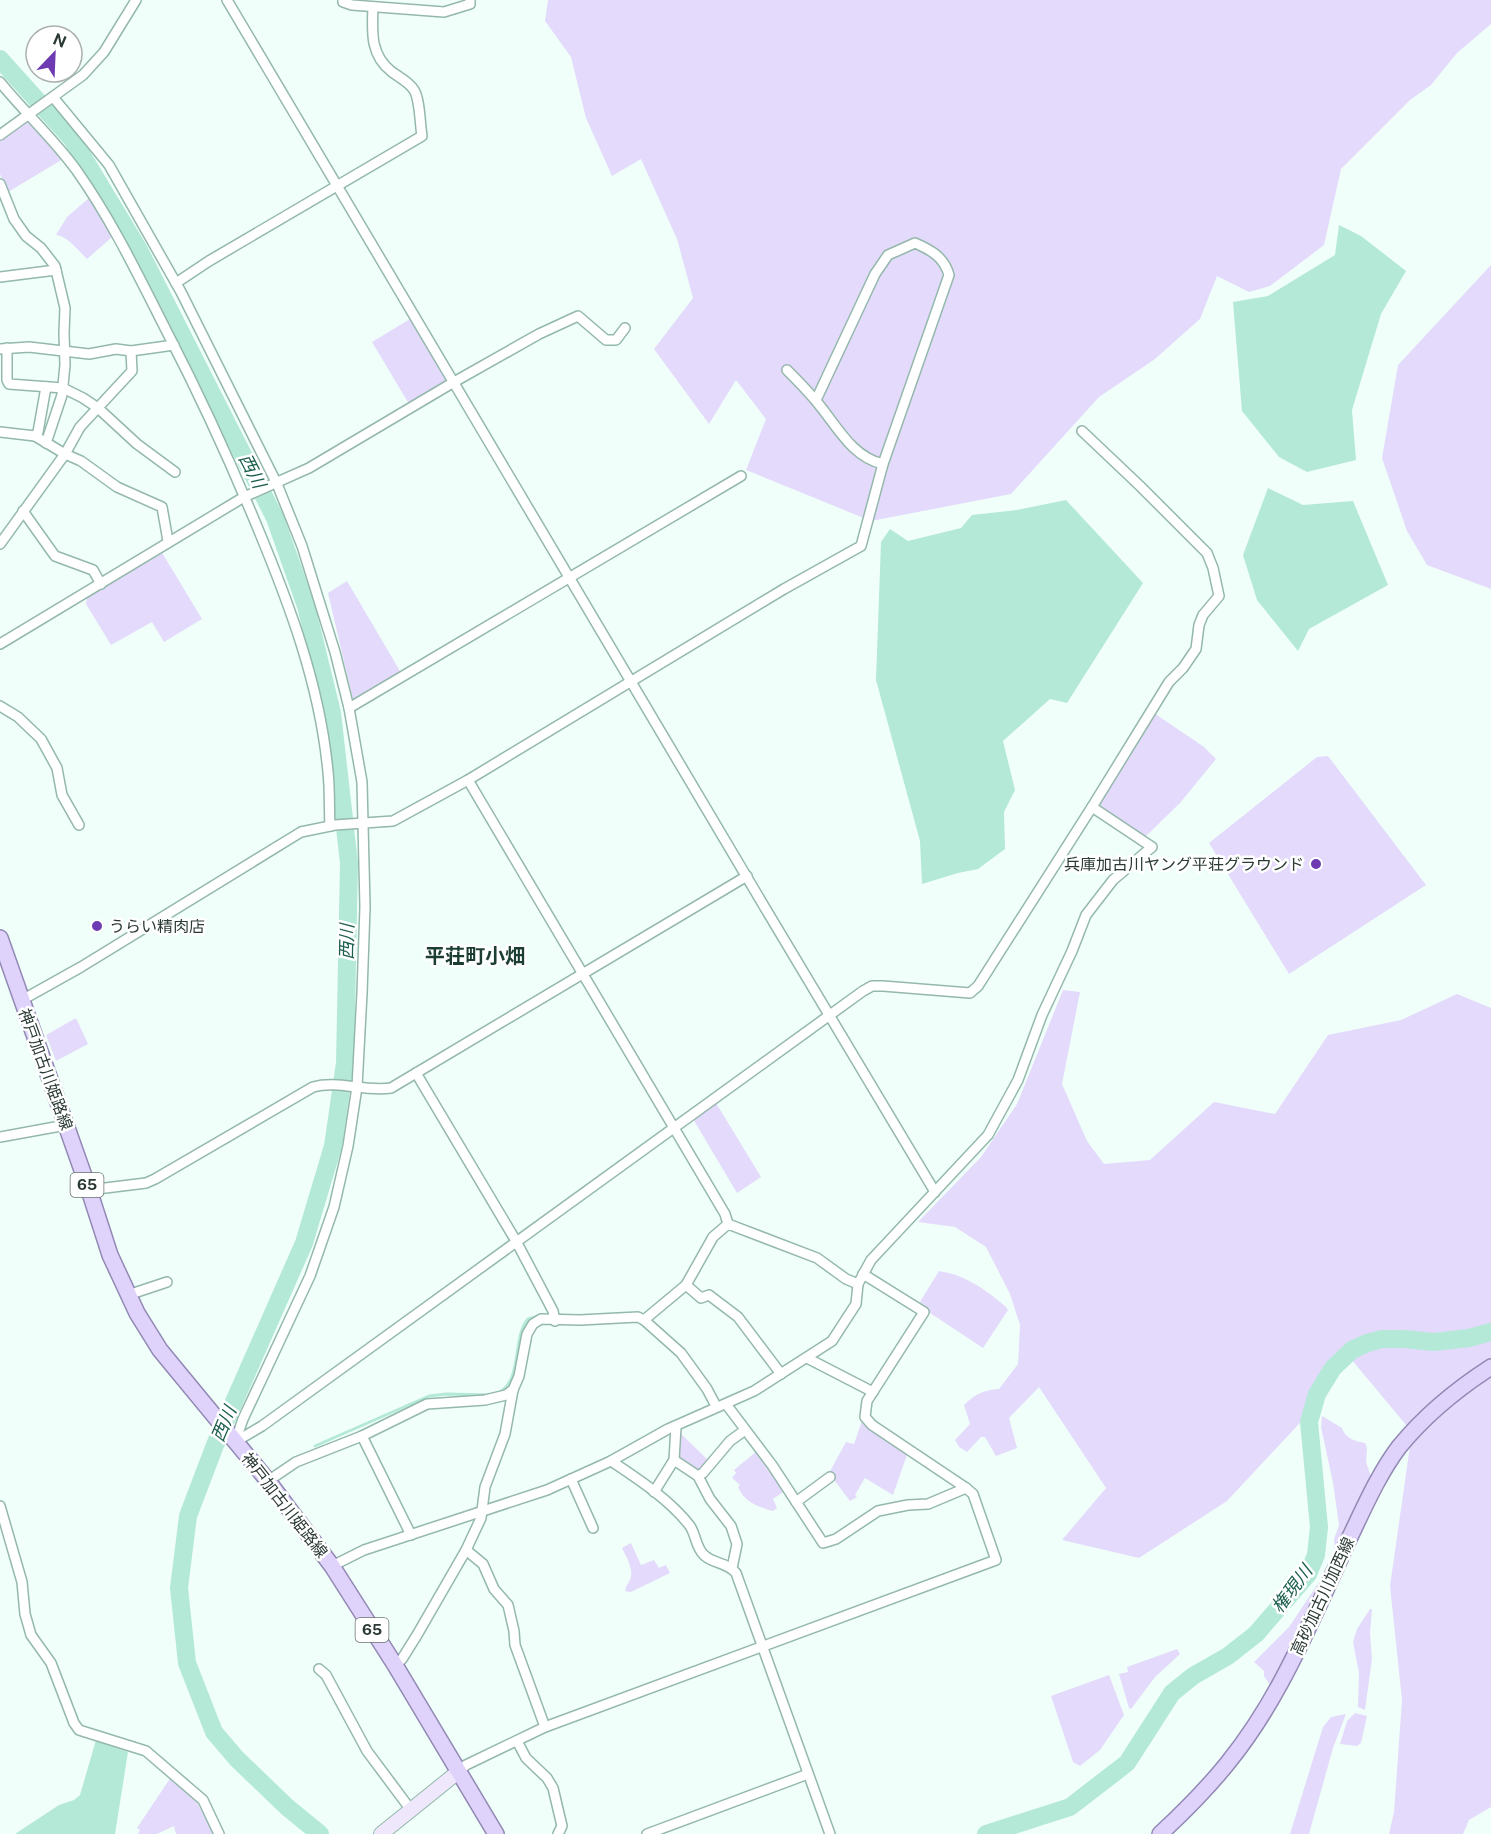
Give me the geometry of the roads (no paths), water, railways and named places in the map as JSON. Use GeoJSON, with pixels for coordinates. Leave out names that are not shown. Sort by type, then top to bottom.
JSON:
{"type":"FeatureCollection","features":[{"type":"Feature","properties":{"kind":"main road","name":"神戸加古川姫路線"},"geometry":{"type":"LineString","coordinates":[[2,947],[110,1255],[128,1295],[160,1350],[268,1481],[332,1566],[395,1665],[496,1834]]}},
{"type":"Feature","properties":{"kind":"main road","name":"高砂加古川加西線"},"geometry":{"type":"LineString","coordinates":[[1160,1834],[1203,1793],[1231,1761],[1254,1728],[1281,1682],[1306,1632],[1371,1493],[1399,1448],[1443,1401],[1491,1367]]}},
{"type":"Feature","properties":{"kind":"main road"},"geometry":{"type":"LineString","coordinates":[[381,1834],[458,1772]]}},
{"type":"Feature","properties":{"kind":"street"},"geometry":{"type":"LineString","coordinates":[[0,135],[83,75],[104,52],[136,0]]}},
{"type":"Feature","properties":{"kind":"street"},"geometry":{"type":"LineString","coordinates":[[227,0],[935,1192]]}},
{"type":"Feature","properties":{"kind":"street"},"geometry":{"type":"LineString","coordinates":[[343,0],[352,5],[398,4],[444,12],[470,4],[470,0]]}},
{"type":"Feature","properties":{"kind":"street"},"geometry":{"type":"LineString","coordinates":[[176,283],[209,261],[422,136],[415,91],[408,83],[386,68],[375,52],[372,28],[378,5]]}},
{"type":"Feature","properties":{"kind":"street"},"geometry":{"type":"LineString","coordinates":[[0,82],[27,115],[54,142],[77,171],[96,201],[174,345],[226,451],[283,588],[304,652],[321,727],[328,771],[332,826]]}},
{"type":"Feature","properties":{"kind":"street"},"geometry":{"type":"LineString","coordinates":[[53,97],[109,165],[176,283],[277,484],[302,546],[335,652],[349,708],[362,782],[365,907],[357,1088],[348,1146],[334,1207],[310,1276],[233,1440]]}},
{"type":"Feature","properties":{"kind":"street"},"geometry":{"type":"LineString","coordinates":[[0,184],[14,219],[26,236],[41,248],[56,270],[65,309],[66,351],[63,388],[46,443]]}},
{"type":"Feature","properties":{"kind":"street"},"geometry":{"type":"LineString","coordinates":[[22,1000],[81,967],[301,832],[332,826],[393,821],[468,780],[784,589],[861,546],[883,464],[949,274],[945,263],[934,252],[915,243],[888,255],[875,274],[816,400]]}},
{"type":"Feature","properties":{"kind":"street"},"geometry":{"type":"LineString","coordinates":[[0,277],[56,270]]}},
{"type":"Feature","properties":{"kind":"street"},"geometry":{"type":"LineString","coordinates":[[0,644],[244,497],[309,468],[539,334],[578,315],[606,340],[616,339],[625,328]]}},
{"type":"Feature","properties":{"kind":"street"},"geometry":{"type":"LineString","coordinates":[[174,345],[131,351],[116,349],[89,354],[29,347],[4,349],[9,384],[63,388],[98,408],[137,444],[175,472]]}},
{"type":"Feature","properties":{"kind":"street"},"geometry":{"type":"LineString","coordinates":[[0,544],[65,454],[80,427],[132,371],[131,351]]}},
{"type":"Feature","properties":{"kind":"street"},"geometry":{"type":"LineString","coordinates":[[787,370],[816,400],[856,451],[866,458],[883,464]]}},
{"type":"Feature","properties":{"kind":"street"},"geometry":{"type":"LineString","coordinates":[[35,436],[38,432],[46,387]]}},
{"type":"Feature","properties":{"kind":"street"},"geometry":{"type":"LineString","coordinates":[[233,1440],[262,1426],[672,1128],[872,986],[970,993],[978,986],[1169,682],[1183,668],[1196,649],[1199,625],[1203,615],[1219,596],[1207,553],[1082,431]]}},
{"type":"Feature","properties":{"kind":"street"},"geometry":{"type":"LineString","coordinates":[[0,432],[35,436],[81,461],[117,487],[162,507],[168,542]]}},
{"type":"Feature","properties":{"kind":"street"},"geometry":{"type":"LineString","coordinates":[[349,708],[741,476]]}},
{"type":"Feature","properties":{"kind":"street"},"geometry":{"type":"LineString","coordinates":[[23,511],[55,556],[93,570],[101,584]]}},
{"type":"Feature","properties":{"kind":"street"},"geometry":{"type":"LineString","coordinates":[[0,706],[18,717],[41,739],[57,768],[62,795],[79,825]]}},
{"type":"Feature","properties":{"kind":"street"},"geometry":{"type":"LineString","coordinates":[[468,780],[725,1214],[728,1224]]}},
{"type":"Feature","properties":{"kind":"street"},"geometry":{"type":"LineString","coordinates":[[332,1566],[364,1550],[548,1490],[754,1391],[832,1341],[856,1304],[858,1284],[871,1260],[987,1135],[1018,1080],[1042,1015],[1086,915],[1113,880],[1152,847],[1092,807]]}},
{"type":"Feature","properties":{"kind":"street"},"geometry":{"type":"LineString","coordinates":[[89,1190],[146,1183],[155,1179],[306,1089],[327,1084],[375,1090],[391,1088],[747,876]]}},
{"type":"Feature","properties":{"kind":"street"},"geometry":{"type":"LineString","coordinates":[[416,1073],[516,1241],[553,1311],[555,1321]]}},
{"type":"Feature","properties":{"kind":"street"},"geometry":{"type":"LineString","coordinates":[[0,1137],[66,1125]]}},
{"type":"Feature","properties":{"kind":"street"},"geometry":{"type":"LineString","coordinates":[[728,1224],[817,1258],[846,1279],[858,1284]]}},
{"type":"Feature","properties":{"kind":"street"},"geometry":{"type":"LineString","coordinates":[[644,1320],[686,1286],[713,1237],[728,1224]]}},
{"type":"Feature","properties":{"kind":"street"},"geometry":{"type":"LineString","coordinates":[[458,1772],[466,1765],[545,1726],[996,1560],[973,1494],[872,1425],[865,1417],[865,1406],[924,1312],[863,1274]]}},
{"type":"Feature","properties":{"kind":"street"},"geometry":{"type":"LineString","coordinates":[[128,1295],[167,1282]]}},
{"type":"Feature","properties":{"kind":"street"},"geometry":{"type":"LineString","coordinates":[[686,1286],[701,1298],[709,1294],[736,1314],[781,1374]]}},
{"type":"Feature","properties":{"kind":"street"},"geometry":{"type":"LineString","coordinates":[[395,1665],[402,1659],[413,1642],[466,1550],[483,1511],[485,1487],[505,1434],[527,1334],[533,1324],[541,1319],[555,1321],[638,1317],[644,1320],[681,1353],[707,1389],[745,1430],[772,1465],[820,1540],[826,1543],[836,1539],[878,1511],[928,1504],[966,1488]]}},
{"type":"Feature","properties":{"kind":"street"},"geometry":{"type":"LineString","coordinates":[[807,1358],[873,1392]]}},
{"type":"Feature","properties":{"kind":"street"},"geometry":{"type":"LineString","coordinates":[[268,1481],[296,1462],[363,1436],[427,1404],[485,1400],[506,1395],[513,1390]]}},
{"type":"Feature","properties":{"kind":"street"},"geometry":{"type":"LineString","coordinates":[[654,1492],[674,1460],[676,1427]]}},
{"type":"Feature","properties":{"kind":"street"},"geometry":{"type":"LineString","coordinates":[[698,1476],[729,1441],[745,1430]]}},
{"type":"Feature","properties":{"kind":"street"},"geometry":{"type":"LineString","coordinates":[[363,1436],[411,1535]]}},
{"type":"Feature","properties":{"kind":"street"},"geometry":{"type":"LineString","coordinates":[[674,1460],[698,1476],[710,1499],[731,1526],[737,1544],[732,1568]]}},
{"type":"Feature","properties":{"kind":"street"},"geometry":{"type":"LineString","coordinates":[[611,1461],[654,1492],[690,1527],[701,1553],[710,1561],[732,1568],[736,1572],[830,1834]]}},
{"type":"Feature","properties":{"kind":"street"},"geometry":{"type":"LineString","coordinates":[[796,1502],[830,1477]]}},
{"type":"Feature","properties":{"kind":"street"},"geometry":{"type":"LineString","coordinates":[[571,1479],[593,1528]]}},
{"type":"Feature","properties":{"kind":"street"},"geometry":{"type":"LineString","coordinates":[[0,1506],[22,1582],[25,1614],[31,1635],[51,1663],[79,1730],[146,1751],[203,1800],[219,1834]]}},
{"type":"Feature","properties":{"kind":"street"},"geometry":{"type":"LineString","coordinates":[[466,1550],[483,1564],[494,1589],[508,1605],[515,1645],[545,1726]]}},
{"type":"Feature","properties":{"kind":"street"},"geometry":{"type":"LineString","coordinates":[[319,1669],[326,1675],[367,1751],[411,1810]]}},
{"type":"Feature","properties":{"kind":"street"},"geometry":{"type":"LineString","coordinates":[[517,1741],[526,1758],[547,1778],[553,1788],[562,1826],[558,1834]]}},
{"type":"Feature","properties":{"kind":"street"},"geometry":{"type":"LineString","coordinates":[[647,1834],[808,1774]]}},
{"type":"Feature","properties":{"kind":"waterway","name":"西川"},"geometry":{"type":"LineString","coordinates":[[0,59],[72,139],[139,250],[275,518],[306,606],[332,713],[349,863],[345,1063],[333,1146],[304,1243],[215,1445],[188,1516],[179,1588],[187,1663],[214,1732],[237,1759],[287,1807],[320,1834]]}},
{"type":"Feature","properties":{"kind":"waterway"},"geometry":{"type":"LineString","coordinates":[[498,1393],[511,1379],[523,1327],[528,1319],[539,1316]]}},
{"type":"Feature","properties":{"kind":"waterway","name":"権現川"},"geometry":{"type":"LineString","coordinates":[[986,1834],[1070,1807],[1127,1763],[1172,1693],[1193,1676],[1228,1656],[1256,1634],[1308,1574],[1316,1555],[1319,1527],[1309,1422],[1317,1394],[1333,1368],[1352,1350],[1382,1339],[1434,1342],[1469,1338],[1491,1332]]}},
{"type":"Feature","properties":{"kind":"waterway"},"geometry":{"type":"LineString","coordinates":[[315,1446],[429,1396],[489,1395]]}},
{"type":"Feature","properties":{"kind":"place","name":"兵庫加古川ヤング平荘グラウンド"},"geometry":{"type":"Point","coordinates":[1316,864]}},
{"type":"Feature","properties":{"kind":"place","name":"うらい精肉店"},"geometry":{"type":"Point","coordinates":[97,926]}},
{"type":"Feature","properties":{"kind":"district","name":"平荘町小畑"},"geometry":{"type":"Point","coordinates":[475,956]}}]}
